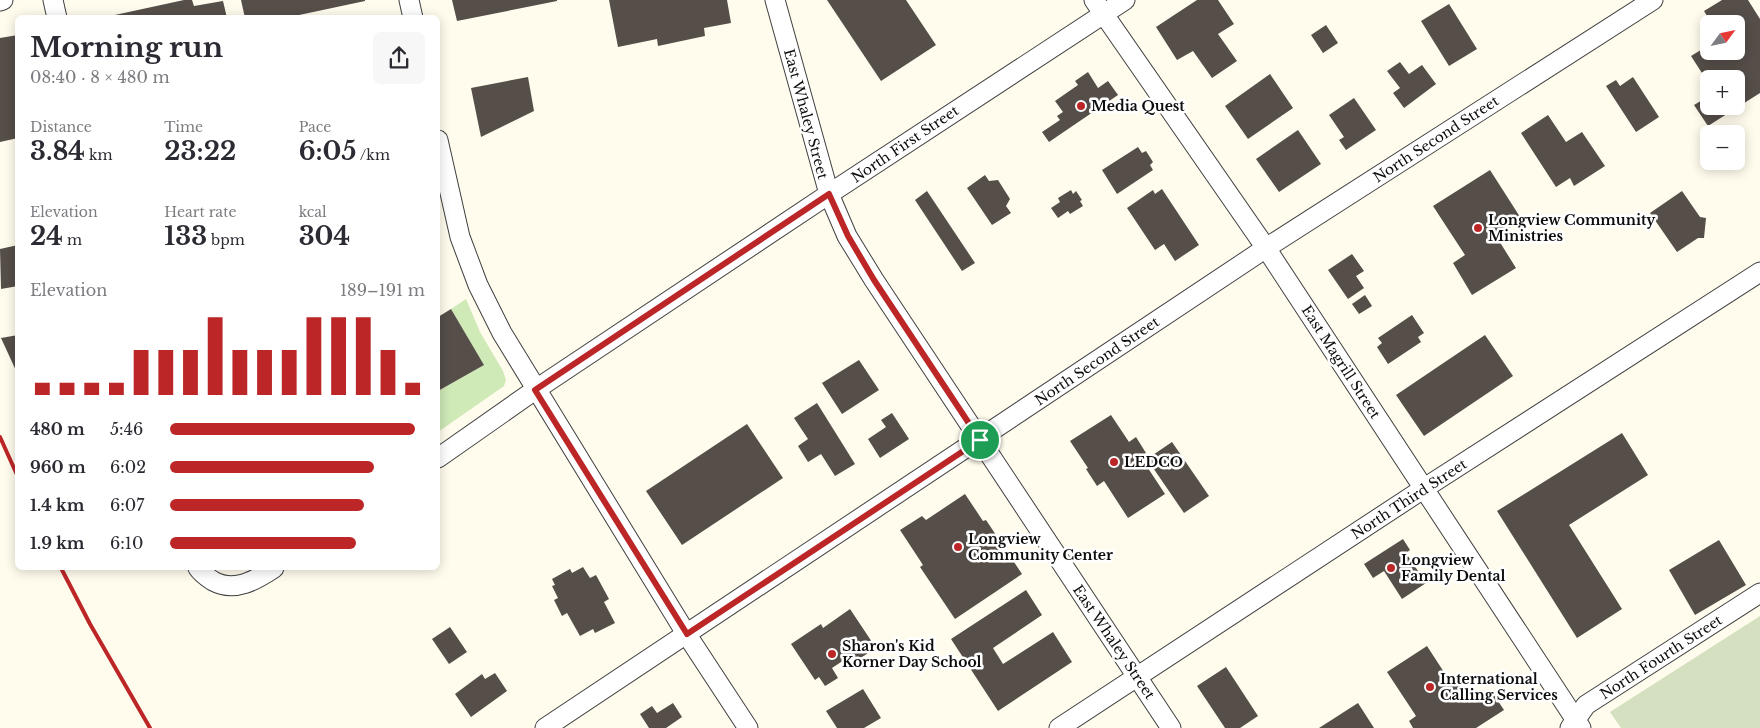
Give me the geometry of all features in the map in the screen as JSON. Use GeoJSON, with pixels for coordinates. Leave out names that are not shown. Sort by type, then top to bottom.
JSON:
{"type":"FeatureCollection","features":[{"type":"Feature","properties":{"kind":"street"},"geometry":{"type":"LineString","coordinates":[[53,0],[56,15]]}},
{"type":"Feature","properties":{"kind":"street"},"geometry":{"type":"LineString","coordinates":[[409,0],[412,15]]}},
{"type":"Feature","properties":{"kind":"street","name":"East Whaley Street"},"geometry":{"type":"LineString","coordinates":[[775,0],[829,194],[848,236],[874,280],[1171,728]]}},
{"type":"Feature","properties":{"kind":"street","name":"North First Street"},"geometry":{"type":"LineString","coordinates":[[440,457],[535,390],[974,98],[1099,8],[1125,0]]}},
{"type":"Feature","properties":{"kind":"street","name":"North Second Street"},"geometry":{"type":"LineString","coordinates":[[545,728],[1266,248],[1653,0]]}},
{"type":"Feature","properties":{"kind":"street","name":"East Magrill Street"},"geometry":{"type":"LineString","coordinates":[[1099,8],[1266,248],[1424,488],[1576,725]]}},
{"type":"Feature","properties":{"kind":"street"},"geometry":{"type":"LineString","coordinates":[[440,149],[460,237],[502,334],[687,634],[748,728]]}},
{"type":"Feature","properties":{"kind":"street","name":"North Third Street"},"geometry":{"type":"LineString","coordinates":[[1059,728],[1424,488],[1760,272]]}},
{"type":"Feature","properties":{"kind":"street"},"geometry":{"type":"LineString","coordinates":[[200,570],[207,577],[223,585],[231,586],[247,583],[270,570]]}},
{"type":"Feature","properties":{"kind":"street","name":"North Fourth Street"},"geometry":{"type":"LineString","coordinates":[[1576,725],[1586,706],[1760,593]]}},
{"type":"Feature","properties":{"kind":"green space"},"geometry":{"type":"Polygon","coordinates":[[[466,299],[480,332],[503,371],[506,380],[504,386],[440,431],[440,390],[484,365],[451,309],[466,299]]]}},
{"type":"Feature","properties":{"kind":"green space"},"geometry":{"type":"Polygon","coordinates":[[[1760,616],[1760,728],[1621,728],[1610,712],[1760,616]]]}},
{"type":"Feature","properties":{"kind":"building"},"geometry":{"type":"Polygon","coordinates":[[[184,0],[192,0],[194,6],[223,1],[226,15],[115,15],[184,0]]]}},
{"type":"Feature","properties":{"kind":"building"},"geometry":{"type":"Polygon","coordinates":[[[241,0],[365,0],[299,15],[244,15],[241,0]]]}},
{"type":"Feature","properties":{"kind":"building"},"geometry":{"type":"Polygon","coordinates":[[[452,0],[557,0],[557,1],[457,21],[452,0]]]}},
{"type":"Feature","properties":{"kind":"building"},"geometry":{"type":"Polygon","coordinates":[[[609,0],[727,0],[731,23],[704,28],[705,36],[658,46],[657,39],[618,47],[609,0]]]}},
{"type":"Feature","properties":{"kind":"building"},"geometry":{"type":"Polygon","coordinates":[[[827,0],[906,0],[936,45],[881,81],[827,0]]]}},
{"type":"Feature","properties":{"kind":"building"},"geometry":{"type":"Polygon","coordinates":[[[1197,0],[1218,0],[1234,24],[1218,34],[1237,61],[1212,78],[1193,51],[1177,60],[1156,27],[1197,0]]]}},
{"type":"Feature","properties":{"kind":"building"},"geometry":{"type":"Polygon","coordinates":[[[1722,0],[1748,0],[1760,19],[1760,93],[1745,103],[1745,70],[1700,70],[1691,56],[1700,50],[1700,60],[1745,60],[1745,15],[1706,15],[1704,11],[1722,0]]]}},
{"type":"Feature","properties":{"kind":"building"},"geometry":{"type":"Polygon","coordinates":[[[1449,4],[1477,49],[1449,66],[1421,21],[1449,4]]]}},
{"type":"Feature","properties":{"kind":"building"},"geometry":{"type":"Polygon","coordinates":[[[1326,25],[1338,43],[1323,53],[1311,35],[1326,25]]]}},
{"type":"Feature","properties":{"kind":"building"},"geometry":{"type":"Polygon","coordinates":[[[15,36],[15,139],[0,142],[0,38],[15,36]]]}},
{"type":"Feature","properties":{"kind":"building"},"geometry":{"type":"Polygon","coordinates":[[[1400,62],[1409,74],[1422,65],[1436,84],[1404,108],[1393,93],[1400,88],[1387,71],[1400,62]]]}},
{"type":"Feature","properties":{"kind":"building","name":"Media Quest"},"geometry":{"type":"Polygon","coordinates":[[[1088,72],[1098,88],[1108,81],[1118,95],[1049,142],[1042,132],[1060,120],[1057,116],[1063,112],[1055,101],[1078,85],[1075,81],[1088,72]]]}},
{"type":"Feature","properties":{"kind":"building"},"geometry":{"type":"Polygon","coordinates":[[[1270,74],[1293,108],[1248,139],[1225,106],[1270,74]]]}},
{"type":"Feature","properties":{"kind":"building"},"geometry":{"type":"Polygon","coordinates":[[[528,77],[534,111],[481,137],[471,88],[528,77]]]}},
{"type":"Feature","properties":{"kind":"building"},"geometry":{"type":"Polygon","coordinates":[[[1633,77],[1659,117],[1636,132],[1606,86],[1616,80],[1620,86],[1633,77]]]}},
{"type":"Feature","properties":{"kind":"building"},"geometry":{"type":"Polygon","coordinates":[[[1354,98],[1376,130],[1346,150],[1339,140],[1344,137],[1329,115],[1354,98]]]}},
{"type":"Feature","properties":{"kind":"building"},"geometry":{"type":"Polygon","coordinates":[[[1700,101],[1700,114],[1694,105],[1700,101]]]}},
{"type":"Feature","properties":{"kind":"building"},"geometry":{"type":"Polygon","coordinates":[[[1548,115],[1566,142],[1582,132],[1605,166],[1574,186],[1570,178],[1556,187],[1521,133],[1548,115]]]}},
{"type":"Feature","properties":{"kind":"building"},"geometry":{"type":"Polygon","coordinates":[[[1701,115],[1725,115],[1710,125],[1707,125],[1701,115]]]}},
{"type":"Feature","properties":{"kind":"building"},"geometry":{"type":"Polygon","coordinates":[[[1298,130],[1321,164],[1279,192],[1256,159],[1298,130]]]}},
{"type":"Feature","properties":{"kind":"building"},"geometry":{"type":"Polygon","coordinates":[[[1138,147],[1142,153],[1146,151],[1153,162],[1150,165],[1153,170],[1117,194],[1102,170],[1138,147]]]}},
{"type":"Feature","properties":{"kind":"building","name":"Longview Community Ministries"},"geometry":{"type":"Polygon","coordinates":[[[1490,170],[1522,220],[1496,236],[1516,268],[1472,295],[1453,263],[1465,255],[1433,206],[1490,170]]]}},
{"type":"Feature","properties":{"kind":"building"},"geometry":{"type":"Polygon","coordinates":[[[985,175],[989,181],[998,180],[1010,199],[1006,206],[1011,213],[992,225],[967,188],[985,175]]]}},
{"type":"Feature","properties":{"kind":"building"},"geometry":{"type":"Polygon","coordinates":[[[1162,189],[1199,245],[1175,261],[1164,244],[1155,250],[1127,208],[1153,190],[1155,194],[1162,189]]]}},
{"type":"Feature","properties":{"kind":"building"},"geometry":{"type":"Polygon","coordinates":[[[1071,190],[1073,194],[1076,191],[1082,200],[1080,201],[1083,206],[1070,214],[1068,211],[1058,218],[1051,208],[1060,202],[1058,198],[1071,190]]]}},
{"type":"Feature","properties":{"kind":"building"},"geometry":{"type":"Polygon","coordinates":[[[927,191],[975,263],[962,271],[915,200],[927,191]]]}},
{"type":"Feature","properties":{"kind":"building"},"geometry":{"type":"Polygon","coordinates":[[[1682,191],[1700,217],[1706,218],[1704,238],[1698,238],[1677,252],[1650,213],[1682,191]]]}},
{"type":"Feature","properties":{"kind":"building"},"geometry":{"type":"Polygon","coordinates":[[[15,246],[15,287],[1,289],[0,249],[15,246]]]}},
{"type":"Feature","properties":{"kind":"building"},"geometry":{"type":"Polygon","coordinates":[[[1352,254],[1364,271],[1356,276],[1364,288],[1348,299],[1328,270],[1352,254]]]}},
{"type":"Feature","properties":{"kind":"building"},"geometry":{"type":"Polygon","coordinates":[[[1365,295],[1372,306],[1359,314],[1352,304],[1365,295]]]}},
{"type":"Feature","properties":{"kind":"building"},"geometry":{"type":"Polygon","coordinates":[[[451,309],[484,365],[440,390],[440,316],[451,309]]]}},
{"type":"Feature","properties":{"kind":"building"},"geometry":{"type":"Polygon","coordinates":[[[1412,315],[1424,333],[1418,337],[1421,342],[1388,364],[1377,347],[1382,343],[1378,338],[1412,315]]]}},
{"type":"Feature","properties":{"kind":"building"},"geometry":{"type":"Polygon","coordinates":[[[1485,335],[1513,376],[1424,436],[1396,395],[1485,335]]]}},
{"type":"Feature","properties":{"kind":"building"},"geometry":{"type":"Polygon","coordinates":[[[15,336],[15,368],[1,338],[15,336]]]}},
{"type":"Feature","properties":{"kind":"building"},"geometry":{"type":"Polygon","coordinates":[[[859,360],[879,390],[842,414],[822,383],[859,360]]]}},
{"type":"Feature","properties":{"kind":"building"},"geometry":{"type":"Polygon","coordinates":[[[817,403],[855,464],[835,476],[821,454],[808,462],[798,446],[808,439],[794,418],[817,403]]]}},
{"type":"Feature","properties":{"kind":"building"},"geometry":{"type":"Polygon","coordinates":[[[892,413],[909,439],[880,458],[868,439],[886,427],[881,420],[892,413]]]}},
{"type":"Feature","properties":{"kind":"building","name":"LEDCO"},"geometry":{"type":"Polygon","coordinates":[[[1111,415],[1129,442],[1136,437],[1146,453],[1140,456],[1165,494],[1128,518],[1104,481],[1097,486],[1086,469],[1088,468],[1070,441],[1111,415]]]}},
{"type":"Feature","properties":{"kind":"building"},"geometry":{"type":"Polygon","coordinates":[[[747,424],[783,478],[682,545],[646,491],[747,424]]]}},
{"type":"Feature","properties":{"kind":"building"},"geometry":{"type":"Polygon","coordinates":[[[1622,433],[1648,475],[1569,525],[1622,609],[1577,638],[1497,511],[1622,433]]]}},
{"type":"Feature","properties":{"kind":"building"},"geometry":{"type":"Polygon","coordinates":[[[1172,442],[1209,496],[1184,513],[1147,459],[1172,442]]]}},
{"type":"Feature","properties":{"kind":"building","name":"Longview Community Center"},"geometry":{"type":"Polygon","coordinates":[[[965,494],[983,521],[986,520],[1022,574],[955,619],[920,567],[923,565],[900,530],[922,516],[926,520],[965,494]]]}},
{"type":"Feature","properties":{"kind":"building","name":"Longview Family Dental"},"geometry":{"type":"Polygon","coordinates":[[[1403,539],[1410,550],[1406,553],[1426,583],[1402,599],[1384,571],[1373,578],[1364,564],[1403,539]]]}},
{"type":"Feature","properties":{"kind":"building"},"geometry":{"type":"Polygon","coordinates":[[[1719,540],[1746,585],[1695,615],[1669,570],[1719,540]]]}},
{"type":"Feature","properties":{"kind":"building"},"geometry":{"type":"Polygon","coordinates":[[[583,567],[590,578],[596,575],[609,599],[604,602],[615,623],[595,633],[593,629],[580,636],[567,613],[562,616],[554,600],[558,598],[552,586],[555,585],[552,579],[570,569],[572,573],[583,567]]]}},
{"type":"Feature","properties":{"kind":"building"},"geometry":{"type":"Polygon","coordinates":[[[1026,590],[1042,615],[993,648],[1003,664],[1053,632],[1072,662],[998,711],[951,639],[1026,590]]]}},
{"type":"Feature","properties":{"kind":"building","name":"Sharon's Kid Korner Day School"},"geometry":{"type":"Polygon","coordinates":[[[850,609],[876,648],[848,666],[844,660],[832,668],[838,678],[825,686],[819,677],[815,680],[791,644],[821,624],[823,628],[850,609]]]}},
{"type":"Feature","properties":{"kind":"building"},"geometry":{"type":"Polygon","coordinates":[[[450,627],[467,652],[449,664],[432,639],[450,627]]]}},
{"type":"Feature","properties":{"kind":"building","name":"International Calling Services"},"geometry":{"type":"Polygon","coordinates":[[[1427,646],[1453,686],[1460,682],[1463,688],[1470,684],[1481,700],[1492,692],[1504,710],[1476,728],[1413,728],[1409,721],[1416,716],[1387,672],[1427,646]]]}},
{"type":"Feature","properties":{"kind":"building"},"geometry":{"type":"Polygon","coordinates":[[[1226,667],[1258,716],[1240,728],[1225,728],[1197,686],[1226,667]]]}},
{"type":"Feature","properties":{"kind":"building"},"geometry":{"type":"Polygon","coordinates":[[[495,673],[507,691],[471,717],[455,694],[482,674],[485,679],[495,673]]]}},
{"type":"Feature","properties":{"kind":"building"},"geometry":{"type":"Polygon","coordinates":[[[863,689],[881,718],[864,728],[837,728],[826,711],[863,689]]]}},
{"type":"Feature","properties":{"kind":"building"},"geometry":{"type":"Polygon","coordinates":[[[673,703],[682,717],[666,728],[649,728],[640,714],[652,706],[657,713],[673,703]]]}},
{"type":"Feature","properties":{"kind":"building"},"geometry":{"type":"Polygon","coordinates":[[[1358,703],[1374,728],[1319,728],[1358,703]]]}},
{"type":"Feature","properties":{"kind":"railway"},"geometry":{"type":"LineString","coordinates":[[0,437],[15,470]]}},
{"type":"Feature","properties":{"kind":"railway"},"geometry":{"type":"LineString","coordinates":[[62,570],[90,624],[150,728]]}},
{"type":"Feature","properties":{"kind":"place","name":"Media Quest"},"geometry":{"type":"Point","coordinates":[1081,106]}},
{"type":"Feature","properties":{"kind":"place","name":"Longview Community Ministries"},"geometry":{"type":"Point","coordinates":[1478,228]}},
{"type":"Feature","properties":{"kind":"place","name":"LEDCO"},"geometry":{"type":"Point","coordinates":[1114,462]}},
{"type":"Feature","properties":{"kind":"place","name":"Longview Community Center"},"geometry":{"type":"Point","coordinates":[958,547]}},
{"type":"Feature","properties":{"kind":"place","name":"Longview Family Dental"},"geometry":{"type":"Point","coordinates":[1391,568]}},
{"type":"Feature","properties":{"kind":"place","name":"Sharon's Kid Korner Day School"},"geometry":{"type":"Point","coordinates":[832,654]}},
{"type":"Feature","properties":{"kind":"place","name":"International Calling Services"},"geometry":{"type":"Point","coordinates":[1430,687]}},
{"type":"Feature","properties":{"kind":"route"},"geometry":{"type":"LineString","coordinates":[[829,194],[848,236],[874,280],[980,440],[687,634],[535,390],[829,194]]}}]}
